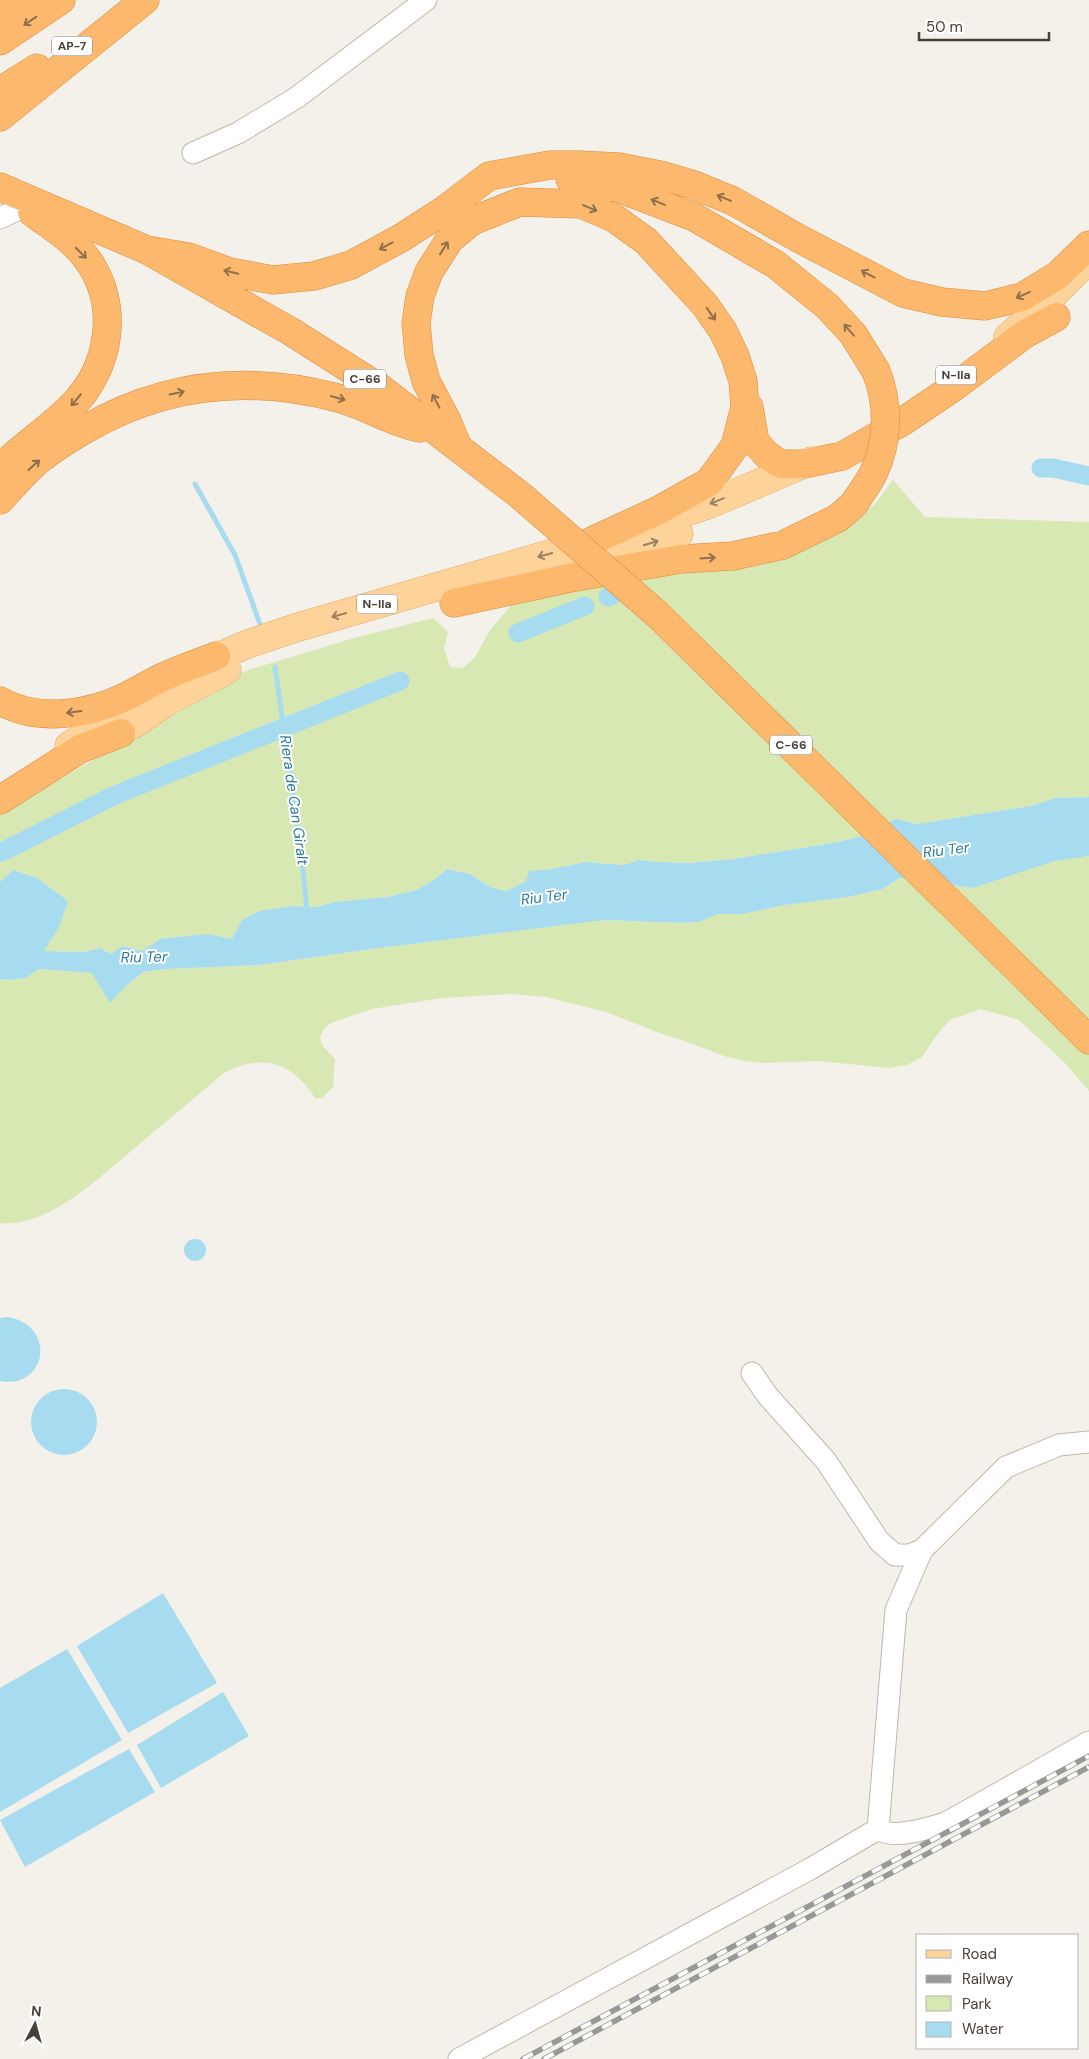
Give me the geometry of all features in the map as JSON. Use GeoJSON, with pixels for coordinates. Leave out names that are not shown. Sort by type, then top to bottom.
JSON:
{"type":"FeatureCollection","features":[{"type":"Feature","properties":{"kind":"highway"},"geometry":{"type":"LineString","coordinates":[[0,14],[22,0]]}},
{"type":"Feature","properties":{"kind":"highway"},"geometry":{"type":"LineString","coordinates":[[0,41],[61,0]]}},
{"type":"Feature","properties":{"kind":"highway"},"geometry":{"type":"LineString","coordinates":[[0,117],[144,0]]}},
{"type":"Feature","properties":{"kind":"highway","name":"AP-7"},"geometry":{"type":"LineString","coordinates":[[0,91],[144,0]]}},
{"type":"Feature","properties":{"kind":"highway"},"geometry":{"type":"LineString","coordinates":[[147,250],[189,257],[230,272],[273,280],[314,276],[351,265],[401,238],[443,211],[489,176],[550,165],[619,167],[660,175],[694,185],[733,201],[798,238],[903,293],[942,302],[985,306],[1022,297],[1058,275],[1089,245]]}},
{"type":"Feature","properties":{"kind":"highway"},"geometry":{"type":"LineString","coordinates":[[443,211],[488,188],[529,178],[566,179],[618,188],[694,217],[775,264],[834,313],[854,334],[876,371],[883,390],[885,433],[873,475],[854,504],[838,518],[783,545],[733,556],[681,559],[570,578],[454,603]]}},
{"type":"Feature","properties":{"kind":"highway"},"geometry":{"type":"LineString","coordinates":[[0,468],[72,405],[98,368],[107,341],[108,315],[102,286],[87,259],[65,237],[2,188]]}},
{"type":"Feature","properties":{"kind":"highway","name":"C-66"},"geometry":{"type":"LineString","coordinates":[[2,188],[147,250],[290,331],[380,388],[448,438],[521,496],[658,615],[1089,1040]]}},
{"type":"Feature","properties":{"kind":"highway"},"geometry":{"type":"LineString","coordinates":[[0,500],[35,464],[65,441],[94,424],[131,406],[170,394],[208,387],[275,386],[308,391],[362,406],[407,425],[448,438],[447,421],[426,381],[418,355],[416,323],[420,296],[429,272],[450,239],[472,221],[520,202],[581,204],[614,218],[646,241],[705,305],[723,331],[735,356],[743,381],[755,442],[767,455],[780,464],[804,464],[842,456],[902,422],[954,387],[1025,334],[1056,317]]}},
{"type":"Feature","properties":{"kind":"highway"},"geometry":{"type":"LineString","coordinates":[[592,541],[659,510],[709,482],[735,446],[745,406],[743,381]]}},
{"type":"Feature","properties":{"kind":"highway"},"geometry":{"type":"LineString","coordinates":[[0,701],[12,708],[30,712],[71,712],[91,709],[126,697],[162,677],[216,656]]}},
{"type":"Feature","properties":{"kind":"highway"},"geometry":{"type":"LineString","coordinates":[[0,800],[80,749],[121,733]]}},
{"type":"Feature","properties":{"kind":"main road","name":"N-IIa"},"geometry":{"type":"LineString","coordinates":[[0,790],[162,686],[216,656],[294,628],[592,541],[710,504],[804,464],[864,434],[937,389],[997,346],[1034,314],[1089,258]]}},
{"type":"Feature","properties":{"kind":"main road","name":"N-IIa"},"geometry":{"type":"LineString","coordinates":[[0,809],[174,698],[213,676],[255,658],[454,603],[667,538],[755,506],[854,459],[958,396],[1032,340],[1089,284]]}},
{"type":"Feature","properties":{"kind":"street"},"geometry":{"type":"LineString","coordinates":[[193,153],[238,133],[296,98],[426,0]]}},
{"type":"Feature","properties":{"kind":"street"},"geometry":{"type":"LineString","coordinates":[[0,218],[25,206]]}},
{"type":"Feature","properties":{"kind":"street"},"geometry":{"type":"LineString","coordinates":[[752,1373],[768,1395],[826,1461],[879,1541],[895,1555],[909,1555],[922,1550]]}},
{"type":"Feature","properties":{"kind":"street"},"geometry":{"type":"LineString","coordinates":[[878,1829],[896,1610],[922,1550],[1006,1466],[1059,1446],[1089,1442]]}},
{"type":"Feature","properties":{"kind":"street"},"geometry":{"type":"LineString","coordinates":[[878,1829],[888,1833],[921,1831],[946,1823],[1089,1742]]}},
{"type":"Feature","properties":{"kind":"street"},"geometry":{"type":"LineString","coordinates":[[460,2059],[741,1907],[878,1829]]}},
{"type":"Feature","properties":{"kind":"green space"},"geometry":{"type":"Polygon","coordinates":[[[893,480],[925,517],[1089,522],[1089,797],[1055,798],[1031,806],[917,824],[896,819],[859,837],[733,859],[689,863],[639,860],[624,865],[585,862],[552,869],[530,871],[526,881],[506,891],[490,887],[470,874],[447,869],[417,890],[387,897],[334,902],[317,907],[293,906],[242,920],[232,939],[208,934],[161,939],[142,951],[122,946],[111,954],[100,948],[83,952],[44,951],[59,927],[13,870],[0,882],[0,814],[88,763],[217,683],[248,670],[354,638],[433,618],[448,632],[444,648],[450,667],[463,668],[475,657],[490,630],[514,602],[820,542],[874,505],[893,480]]]}},
{"type":"Feature","properties":{"kind":"green space"},"geometry":{"type":"Polygon","coordinates":[[[1089,856],[1089,1091],[1065,1063],[1019,1020],[981,1009],[950,1020],[921,1058],[907,1065],[890,1068],[818,1061],[761,1063],[745,1061],[727,1057],[606,1012],[546,997],[512,994],[442,998],[372,1009],[331,1023],[324,1029],[320,1037],[322,1045],[335,1059],[333,1087],[322,1098],[315,1098],[297,1076],[275,1064],[251,1063],[238,1067],[224,1073],[76,1196],[38,1217],[19,1222],[0,1223],[0,979],[26,978],[39,969],[92,973],[126,986],[143,972],[166,969],[260,965],[605,920],[698,922],[718,914],[742,914],[785,905],[848,897],[883,889],[899,878],[973,888],[1055,861],[1089,856]]]}},
{"type":"Feature","properties":{"kind":"water","name":"Riu Ter"},"geometry":{"type":"Polygon","coordinates":[[[1089,797],[1089,856],[1055,861],[973,888],[899,878],[883,889],[848,897],[785,905],[742,914],[718,914],[699,922],[605,920],[260,965],[166,969],[143,972],[110,1003],[92,973],[39,969],[26,978],[0,979],[0,882],[13,870],[37,878],[68,901],[59,927],[44,951],[83,952],[100,948],[111,954],[122,946],[142,951],[160,939],[208,934],[232,939],[242,920],[260,911],[293,906],[317,907],[334,902],[387,897],[417,890],[447,869],[470,874],[490,887],[506,891],[526,881],[529,871],[552,869],[585,862],[624,865],[639,860],[689,863],[733,859],[859,837],[896,819],[917,824],[1031,806],[1055,798],[1089,797]]]}},
{"type":"Feature","properties":{"kind":"water"},"geometry":{"type":"Polygon","coordinates":[[[195,1239],[203,1242],[206,1250],[203,1258],[195,1261],[187,1258],[184,1250],[187,1242],[195,1239]]]}},
{"type":"Feature","properties":{"kind":"water"},"geometry":{"type":"Polygon","coordinates":[[[8,1317],[24,1323],[34,1332],[40,1344],[40,1356],[36,1367],[28,1376],[16,1381],[0,1381],[0,1318],[8,1317]]]}},
{"type":"Feature","properties":{"kind":"water"},"geometry":{"type":"Polygon","coordinates":[[[64,1389],[77,1392],[87,1399],[94,1409],[97,1422],[94,1435],[87,1445],[77,1452],[64,1455],[51,1452],[41,1445],[34,1435],[31,1422],[34,1409],[41,1399],[51,1392],[64,1389]]]}},
{"type":"Feature","properties":{"kind":"water"},"geometry":{"type":"Polygon","coordinates":[[[163,1593],[217,1683],[128,1733],[77,1646],[163,1593]]]}},
{"type":"Feature","properties":{"kind":"water"},"geometry":{"type":"Polygon","coordinates":[[[67,1649],[122,1740],[0,1812],[0,1688],[67,1649]]]}},
{"type":"Feature","properties":{"kind":"water"},"geometry":{"type":"Polygon","coordinates":[[[223,1692],[249,1736],[161,1788],[137,1745],[223,1692]]]}},
{"type":"Feature","properties":{"kind":"water"},"geometry":{"type":"Polygon","coordinates":[[[129,1749],[155,1792],[25,1867],[0,1820],[129,1749]]]}},
{"type":"Feature","properties":{"kind":"waterway"},"geometry":{"type":"LineString","coordinates":[[1041,468],[1053,468],[1089,476]]}},
{"type":"Feature","properties":{"kind":"waterway","name":"Riera de Can Giralt"},"geometry":{"type":"LineString","coordinates":[[195,484],[235,555],[260,624]]}},
{"type":"Feature","properties":{"kind":"waterway"},"geometry":{"type":"LineString","coordinates":[[608,597],[617,593]]}},
{"type":"Feature","properties":{"kind":"waterway"},"geometry":{"type":"LineString","coordinates":[[518,633],[585,606]]}},
{"type":"Feature","properties":{"kind":"waterway","name":"Riera de Can Giralt"},"geometry":{"type":"LineString","coordinates":[[275,667],[301,849],[307,911]]}},
{"type":"Feature","properties":{"kind":"waterway"},"geometry":{"type":"LineString","coordinates":[[2,852],[115,795],[400,681]]}},
{"type":"Feature","properties":{"kind":"railway"},"geometry":{"type":"LineString","coordinates":[[523,2059],[1089,1756]]}},
{"type":"Feature","properties":{"kind":"railway"},"geometry":{"type":"LineString","coordinates":[[544,2059],[1089,1767]]}}]}
